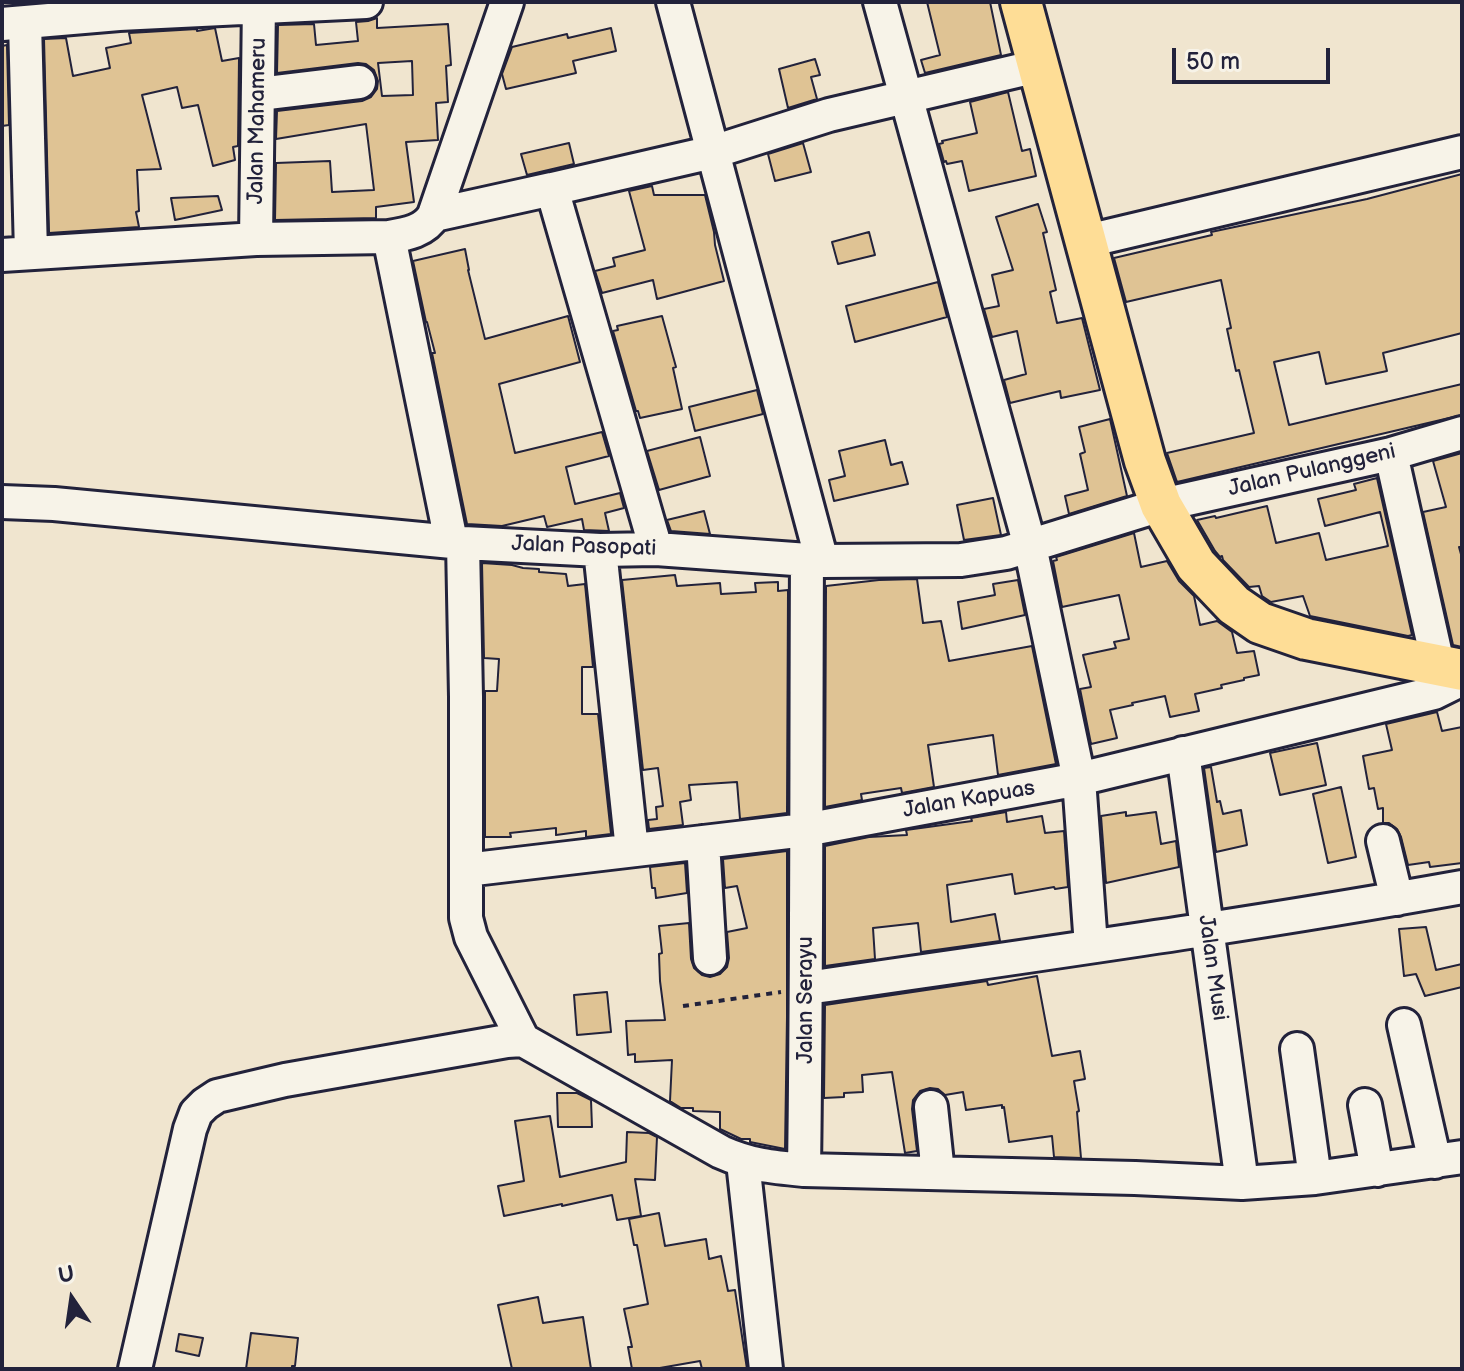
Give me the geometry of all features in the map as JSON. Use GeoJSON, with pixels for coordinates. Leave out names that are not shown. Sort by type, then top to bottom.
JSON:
{"type":"FeatureCollection","features":[{"type":"Feature","properties":{"kind":"main road"},"geometry":{"type":"LineString","coordinates":[[1021,2],[1145,461],[1161,505],[1196,565],[1234,605],[1260,623],[1306,639],[1454,671]]}},
{"type":"Feature","properties":{"kind":"street"},"geometry":{"type":"LineString","coordinates":[[366,2],[119,8],[13,23],[17,254],[256,239],[389,237],[407,234],[429,224],[507,2]]}},
{"type":"Feature","properties":{"kind":"street","name":"Jalan Serayu"},"geometry":{"type":"LineString","coordinates":[[673,2],[814,560],[805,830],[807,988],[804,1170]]}},
{"type":"Feature","properties":{"kind":"street"},"geometry":{"type":"LineString","coordinates":[[880,2],[1030,546],[1079,779],[1091,946]]}},
{"type":"Feature","properties":{"kind":"street","name":"Jalan Mahameru"},"geometry":{"type":"LineString","coordinates":[[256,239],[259,5]]}},
{"type":"Feature","properties":{"kind":"street"},"geometry":{"type":"LineString","coordinates":[[434,215],[713,152],[829,115],[1038,66]]}},
{"type":"Feature","properties":{"kind":"street"},"geometry":{"type":"LineString","coordinates":[[259,94],[359,82]]}},
{"type":"Feature","properties":{"kind":"street"},"geometry":{"type":"LineString","coordinates":[[1087,241],[1462,152]]}},
{"type":"Feature","properties":{"kind":"street"},"geometry":{"type":"LineString","coordinates":[[552,189],[656,549]]}},
{"type":"Feature","properties":{"kind":"street"},"geometry":{"type":"LineString","coordinates":[[389,237],[457,542],[466,697],[466,918],[471,937],[523,1040]]}},
{"type":"Feature","properties":{"kind":"street","name":"Jalan Pulanggeni"},"geometry":{"type":"LineString","coordinates":[[1161,505],[1391,454],[1462,433]]}},
{"type":"Feature","properties":{"kind":"street"},"geometry":{"type":"LineString","coordinates":[[1391,454],[1454,671]]}},
{"type":"Feature","properties":{"kind":"street","name":"Jalan Pasopati"},"geometry":{"type":"LineString","coordinates":[[2,502],[54,504],[457,542],[600,550],[656,549],[814,560],[961,560],[1006,553],[1161,505]]}},
{"type":"Feature","properties":{"kind":"street"},"geometry":{"type":"LineString","coordinates":[[600,550],[632,850]]}},
{"type":"Feature","properties":{"kind":"street","name":"Jalan Kapuas"},"geometry":{"type":"LineString","coordinates":[[466,870],[805,830],[1079,779],[1434,693],[1454,671]]}},
{"type":"Feature","properties":{"kind":"street","name":"Jalan Musi"},"geometry":{"type":"LineString","coordinates":[[1183,753],[1242,1183]]}},
{"type":"Feature","properties":{"kind":"street"},"geometry":{"type":"LineString","coordinates":[[1383,841],[1397,899]]}},
{"type":"Feature","properties":{"kind":"street"},"geometry":{"type":"LineString","coordinates":[[703,842],[710,958]]}},
{"type":"Feature","properties":{"kind":"street"},"geometry":{"type":"LineString","coordinates":[[807,988],[1207,931],[1462,887]]}},
{"type":"Feature","properties":{"kind":"street"},"geometry":{"type":"LineString","coordinates":[[135,1369],[190,1129],[196,1113],[217,1096],[285,1080],[523,1040],[743,1162],[804,1170],[1242,1183],[1315,1178],[1448,1160],[1404,1025]]}},
{"type":"Feature","properties":{"kind":"street"},"geometry":{"type":"LineString","coordinates":[[1297,1049],[1315,1178]]}},
{"type":"Feature","properties":{"kind":"street"},"geometry":{"type":"LineString","coordinates":[[1365,1105],[1377,1170]]}},
{"type":"Feature","properties":{"kind":"street"},"geometry":{"type":"LineString","coordinates":[[931,1107],[938,1173]]}},
{"type":"Feature","properties":{"kind":"street"},"geometry":{"type":"LineString","coordinates":[[743,1162],[766,1369]]}},
{"type":"Feature","properties":{"kind":"path"},"geometry":{"type":"LineString","coordinates":[[683,1006],[807,988]]}},
{"type":"Feature","properties":{"kind":"building"},"geometry":{"type":"Polygon","coordinates":[[[927,2],[990,2],[1001,55],[925,73],[921,60],[940,55],[927,2]]]}},
{"type":"Feature","properties":{"kind":"building"},"geometry":{"type":"Polygon","coordinates":[[[377,18],[377,28],[448,24],[451,65],[446,66],[448,102],[436,103],[438,140],[406,142],[414,202],[376,207],[376,218],[275,220],[276,163],[330,161],[332,192],[374,190],[366,124],[276,139],[277,111],[362,101],[371,97],[378,81],[374,70],[358,63],[277,73],[278,25],[314,24],[316,45],[358,41],[356,22],[377,18]],[[412,61],[378,63],[382,96],[413,95],[412,61]]]}},
{"type":"Feature","properties":{"kind":"building"},"geometry":{"type":"Polygon","coordinates":[[[215,28],[222,61],[239,58],[238,146],[233,147],[235,160],[213,166],[198,105],[182,108],[177,87],[142,95],[161,169],[137,170],[139,211],[136,212],[139,227],[49,233],[44,39],[66,38],[73,76],[110,68],[106,48],[131,43],[129,33],[215,28]]]}},
{"type":"Feature","properties":{"kind":"building"},"geometry":{"type":"Polygon","coordinates":[[[611,28],[616,51],[573,61],[576,73],[506,89],[502,74],[512,47],[567,34],[568,38],[611,28]]]}},
{"type":"Feature","properties":{"kind":"building"},"geometry":{"type":"Polygon","coordinates":[[[7,45],[9,125],[2,126],[2,46],[7,45]]]}},
{"type":"Feature","properties":{"kind":"building"},"geometry":{"type":"Polygon","coordinates":[[[815,59],[820,75],[811,77],[817,99],[788,108],[779,69],[815,59]]]}},
{"type":"Feature","properties":{"kind":"building"},"geometry":{"type":"Polygon","coordinates":[[[1008,92],[1022,151],[1030,149],[1036,176],[969,191],[962,161],[944,162],[939,144],[977,133],[970,102],[1008,92]]]}},
{"type":"Feature","properties":{"kind":"building"},"geometry":{"type":"Polygon","coordinates":[[[569,143],[574,164],[527,175],[521,154],[569,143]]]}},
{"type":"Feature","properties":{"kind":"building"},"geometry":{"type":"Polygon","coordinates":[[[803,143],[811,172],[775,181],[768,154],[803,143]]]}},
{"type":"Feature","properties":{"kind":"building"},"geometry":{"type":"Polygon","coordinates":[[[1462,174],[1462,333],[1383,353],[1387,371],[1326,384],[1319,352],[1274,362],[1289,425],[1462,384],[1462,415],[1177,482],[1167,453],[1254,433],[1239,370],[1236,371],[1221,280],[1126,302],[1114,258],[1212,235],[1211,232],[1367,199],[1462,174]]]}},
{"type":"Feature","properties":{"kind":"building"},"geometry":{"type":"Polygon","coordinates":[[[652,186],[654,195],[705,195],[724,281],[657,299],[653,280],[602,293],[595,271],[615,266],[613,258],[645,250],[629,191],[652,186]]]}},
{"type":"Feature","properties":{"kind":"building"},"geometry":{"type":"Polygon","coordinates":[[[218,196],[222,210],[175,220],[171,198],[218,196]]]}},
{"type":"Feature","properties":{"kind":"building"},"geometry":{"type":"Polygon","coordinates":[[[1038,204],[1047,232],[1043,233],[1056,290],[1050,292],[1057,323],[1082,318],[1100,390],[1061,398],[1060,391],[1010,403],[1004,380],[1026,374],[1017,331],[992,337],[984,309],[999,306],[992,275],[1013,270],[996,217],[1038,204]]]}},
{"type":"Feature","properties":{"kind":"building"},"geometry":{"type":"Polygon","coordinates":[[[869,232],[875,255],[838,264],[832,242],[869,232]]]}},
{"type":"Feature","properties":{"kind":"building"},"geometry":{"type":"Polygon","coordinates":[[[465,249],[485,339],[568,316],[580,362],[499,384],[515,453],[602,432],[609,456],[566,467],[575,504],[620,493],[624,508],[605,513],[609,531],[584,530],[582,519],[547,527],[544,516],[502,526],[467,524],[432,353],[435,353],[413,261],[465,249]]]}},
{"type":"Feature","properties":{"kind":"building"},"geometry":{"type":"Polygon","coordinates":[[[938,282],[947,317],[855,342],[846,306],[938,282]]]}},
{"type":"Feature","properties":{"kind":"building"},"geometry":{"type":"Polygon","coordinates":[[[662,316],[676,367],[673,368],[682,409],[640,418],[613,331],[618,330],[617,326],[662,316]]]}},
{"type":"Feature","properties":{"kind":"building"},"geometry":{"type":"Polygon","coordinates":[[[757,390],[763,414],[695,431],[689,407],[757,390]]]}},
{"type":"Feature","properties":{"kind":"building"},"geometry":{"type":"Polygon","coordinates":[[[1110,419],[1127,496],[1069,514],[1065,496],[1088,490],[1080,454],[1085,452],[1079,427],[1110,419]]]}},
{"type":"Feature","properties":{"kind":"building"},"geometry":{"type":"Polygon","coordinates":[[[700,437],[710,476],[659,490],[647,451],[700,437]]]}},
{"type":"Feature","properties":{"kind":"building"},"geometry":{"type":"Polygon","coordinates":[[[885,440],[891,465],[902,462],[908,484],[834,501],[829,480],[845,476],[839,451],[885,440]]]}},
{"type":"Feature","properties":{"kind":"building"},"geometry":{"type":"Polygon","coordinates":[[[1462,453],[1462,547],[1459,547],[1462,558],[1462,647],[1453,645],[1423,512],[1446,507],[1433,461],[1462,453]]]}},
{"type":"Feature","properties":{"kind":"building"},"geometry":{"type":"Polygon","coordinates":[[[1377,478],[1412,635],[1408,636],[1310,616],[1303,596],[1271,602],[1262,596],[1259,586],[1249,587],[1220,557],[1197,520],[1267,506],[1276,543],[1319,533],[1326,560],[1388,546],[1380,512],[1325,526],[1318,499],[1356,490],[1354,484],[1377,478]]]}},
{"type":"Feature","properties":{"kind":"building"},"geometry":{"type":"Polygon","coordinates":[[[993,498],[1001,535],[964,540],[957,505],[993,498]]]}},
{"type":"Feature","properties":{"kind":"building"},"geometry":{"type":"Polygon","coordinates":[[[704,511],[710,534],[671,531],[667,520],[704,511]]]}},
{"type":"Feature","properties":{"kind":"building"},"geometry":{"type":"Polygon","coordinates":[[[1134,533],[1141,567],[1167,561],[1179,581],[1194,596],[1200,625],[1217,621],[1232,632],[1237,653],[1254,651],[1259,675],[1195,694],[1199,711],[1170,717],[1165,696],[1110,710],[1117,738],[1091,744],[1080,689],[1091,687],[1083,655],[1116,648],[1114,642],[1129,639],[1119,595],[1062,607],[1053,561],[1057,560],[1056,557],[1134,533]]]}},
{"type":"Feature","properties":{"kind":"building"},"geometry":{"type":"Polygon","coordinates":[[[482,563],[566,574],[568,586],[585,584],[593,667],[582,667],[582,714],[598,714],[611,834],[586,837],[586,831],[556,835],[556,828],[510,833],[511,837],[485,837],[485,691],[497,691],[499,659],[484,658],[482,563]]]}},
{"type":"Feature","properties":{"kind":"building"},"geometry":{"type":"Polygon","coordinates":[[[675,575],[677,586],[720,583],[721,594],[756,592],[755,583],[778,582],[778,591],[788,590],[787,813],[740,819],[737,782],[689,785],[691,800],[680,802],[683,825],[649,829],[648,820],[657,819],[656,807],[663,806],[658,768],[643,770],[622,580],[675,575]]]}},
{"type":"Feature","properties":{"kind":"building"},"geometry":{"type":"Polygon","coordinates":[[[917,579],[923,623],[941,621],[949,661],[1032,646],[1056,764],[998,775],[993,735],[928,745],[934,787],[902,793],[901,788],[861,794],[862,800],[825,807],[826,586],[917,579]]]}},
{"type":"Feature","properties":{"kind":"building"},"geometry":{"type":"Polygon","coordinates":[[[1018,580],[1025,615],[962,629],[958,602],[995,595],[993,584],[1018,580]]]}},
{"type":"Feature","properties":{"kind":"building"},"geometry":{"type":"Polygon","coordinates":[[[1437,712],[1442,731],[1462,727],[1462,863],[1430,867],[1429,862],[1408,865],[1397,829],[1383,823],[1383,808],[1378,809],[1374,788],[1369,789],[1363,756],[1392,750],[1386,724],[1437,712]]]}},
{"type":"Feature","properties":{"kind":"building"},"geometry":{"type":"Polygon","coordinates":[[[1317,743],[1326,785],[1280,795],[1270,753],[1317,743]]]}},
{"type":"Feature","properties":{"kind":"building"},"geometry":{"type":"Polygon","coordinates":[[[1211,767],[1217,802],[1220,801],[1223,814],[1241,810],[1247,845],[1216,852],[1204,768],[1211,767]]]}},
{"type":"Feature","properties":{"kind":"building"},"geometry":{"type":"Polygon","coordinates":[[[1341,787],[1356,857],[1328,863],[1313,794],[1341,787]]]}},
{"type":"Feature","properties":{"kind":"building"},"geometry":{"type":"Polygon","coordinates":[[[1006,812],[1007,822],[1042,816],[1045,833],[1064,831],[1068,887],[1015,894],[1012,874],[947,885],[951,922],[995,914],[1000,941],[921,952],[918,923],[873,928],[875,959],[825,966],[825,846],[869,837],[907,835],[906,830],[972,821],[971,818],[1006,812]]]}},
{"type":"Feature","properties":{"kind":"building"},"geometry":{"type":"Polygon","coordinates":[[[1126,812],[1126,816],[1156,812],[1161,844],[1176,841],[1179,867],[1106,883],[1101,816],[1126,812]]]}},
{"type":"Feature","properties":{"kind":"building"},"geometry":{"type":"Polygon","coordinates":[[[787,851],[785,1149],[750,1142],[750,1139],[741,1139],[720,1129],[720,1112],[693,1111],[693,1108],[681,1108],[670,1101],[672,1060],[635,1062],[635,1054],[628,1055],[626,1021],[665,1020],[660,981],[659,954],[662,953],[659,926],[689,923],[694,968],[710,977],[720,974],[727,967],[729,958],[727,932],[747,928],[737,886],[725,888],[723,859],[787,851]]]}},
{"type":"Feature","properties":{"kind":"building"},"geometry":{"type":"Polygon","coordinates":[[[685,863],[687,893],[656,898],[650,867],[685,863]]]}},
{"type":"Feature","properties":{"kind":"building"},"geometry":{"type":"Polygon","coordinates":[[[1426,927],[1436,970],[1462,964],[1462,987],[1425,996],[1416,974],[1404,976],[1399,929],[1426,927]]]}},
{"type":"Feature","properties":{"kind":"building"},"geometry":{"type":"Polygon","coordinates":[[[1037,976],[1052,1056],[1080,1051],[1085,1079],[1074,1081],[1081,1158],[1054,1157],[1052,1136],[1009,1142],[1002,1105],[966,1110],[963,1092],[945,1095],[938,1089],[930,1088],[920,1091],[913,1100],[917,1151],[905,1153],[892,1072],[862,1075],[863,1092],[824,1098],[825,1005],[1037,976]]]}},
{"type":"Feature","properties":{"kind":"building"},"geometry":{"type":"Polygon","coordinates":[[[607,992],[611,1032],[577,1035],[574,995],[607,992]]]}},
{"type":"Feature","properties":{"kind":"building"},"geometry":{"type":"Polygon","coordinates":[[[557,1093],[577,1093],[591,1100],[592,1127],[558,1127],[557,1093]]]}},
{"type":"Feature","properties":{"kind":"building"},"geometry":{"type":"Polygon","coordinates":[[[550,1116],[560,1177],[626,1162],[627,1132],[649,1133],[657,1137],[655,1180],[635,1179],[641,1216],[617,1220],[612,1195],[504,1216],[498,1186],[524,1181],[515,1121],[550,1116]]]}},
{"type":"Feature","properties":{"kind":"building"},"geometry":{"type":"Polygon","coordinates":[[[659,1213],[665,1246],[706,1239],[709,1259],[721,1256],[728,1291],[735,1290],[747,1369],[702,1369],[700,1361],[654,1369],[632,1369],[628,1347],[632,1347],[624,1309],[648,1304],[629,1219],[659,1213]]]}},
{"type":"Feature","properties":{"kind":"building"},"geometry":{"type":"Polygon","coordinates":[[[538,1297],[543,1323],[583,1317],[591,1369],[512,1369],[498,1305],[538,1297]]]}},
{"type":"Feature","properties":{"kind":"building"},"geometry":{"type":"Polygon","coordinates":[[[251,1333],[298,1338],[295,1366],[292,1369],[246,1369],[251,1333]]]}},
{"type":"Feature","properties":{"kind":"building"},"geometry":{"type":"Polygon","coordinates":[[[179,1334],[203,1338],[199,1356],[176,1351],[179,1334]]]}}]}
